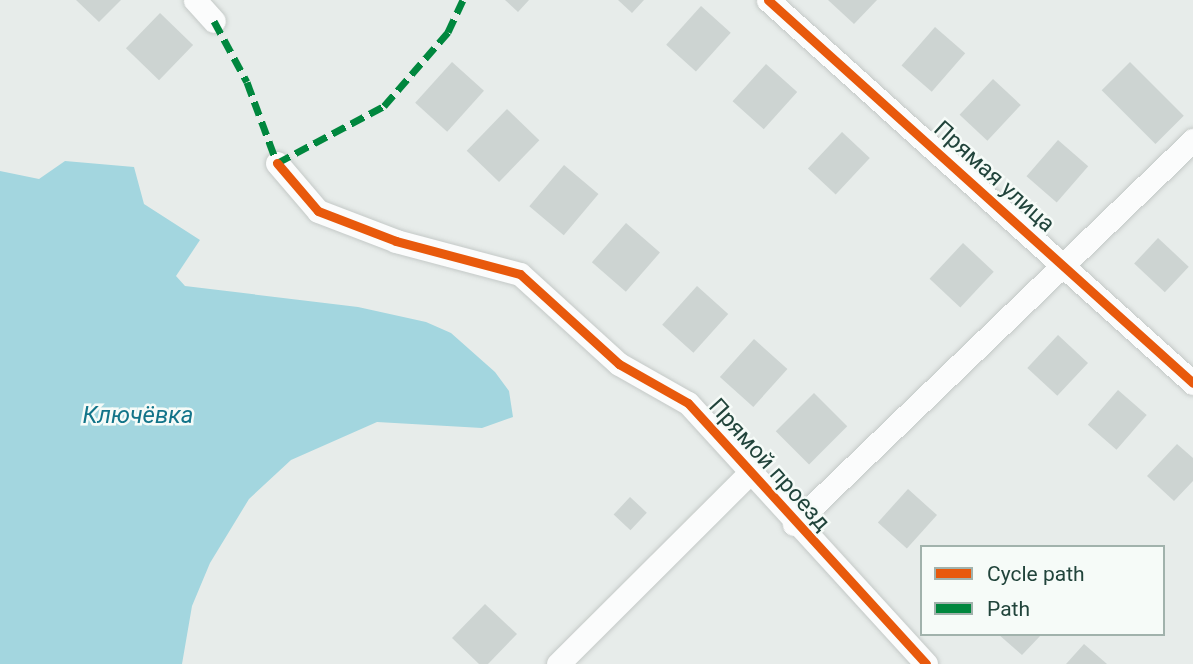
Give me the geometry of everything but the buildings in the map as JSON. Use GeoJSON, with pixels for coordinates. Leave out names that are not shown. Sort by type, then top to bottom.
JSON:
{"type":"FeatureCollection","features":[{"type":"Feature","properties":{"kind":"street"},"geometry":{"type":"LineString","coordinates":[[195,0],[214,21]]}},
{"type":"Feature","properties":{"kind":"street","name":"Прямая улица"},"geometry":{"type":"LineString","coordinates":[[768,0],[1193,383]]}},
{"type":"Feature","properties":{"kind":"street"},"geometry":{"type":"LineString","coordinates":[[794,524],[1061,263],[1193,140]]}},
{"type":"Feature","properties":{"kind":"street","name":"Прямой проезд"},"geometry":{"type":"LineString","coordinates":[[277,163],[318,211],[396,241],[520,274],[619,364],[688,403],[794,524],[926,664]]}},
{"type":"Feature","properties":{"kind":"street","name":"Прямой проезд"},"geometry":{"type":"LineString","coordinates":[[558,664],[750,473]]}},
{"type":"Feature","properties":{"kind":"water","name":"Ключёвка"},"geometry":{"type":"Polygon","coordinates":[[[65,161],[134,167],[144,204],[200,240],[176,276],[185,286],[358,307],[426,322],[451,333],[495,372],[509,391],[513,417],[482,428],[377,422],[291,460],[249,499],[210,563],[192,606],[182,664],[0,664],[0,171],[39,179],[65,161]]]}},
{"type":"Feature","properties":{"kind":"marked path"},"geometry":{"type":"LineString","coordinates":[[214,21],[247,82],[277,163],[384,106],[448,32],[463,0]]}},
{"type":"Feature","properties":{"kind":"cycle path"},"geometry":{"type":"LineString","coordinates":[[768,0],[1193,383]]}},
{"type":"Feature","properties":{"kind":"cycle path"},"geometry":{"type":"LineString","coordinates":[[277,163],[318,211],[396,241],[520,274],[619,364],[688,403],[926,664]]}}]}
